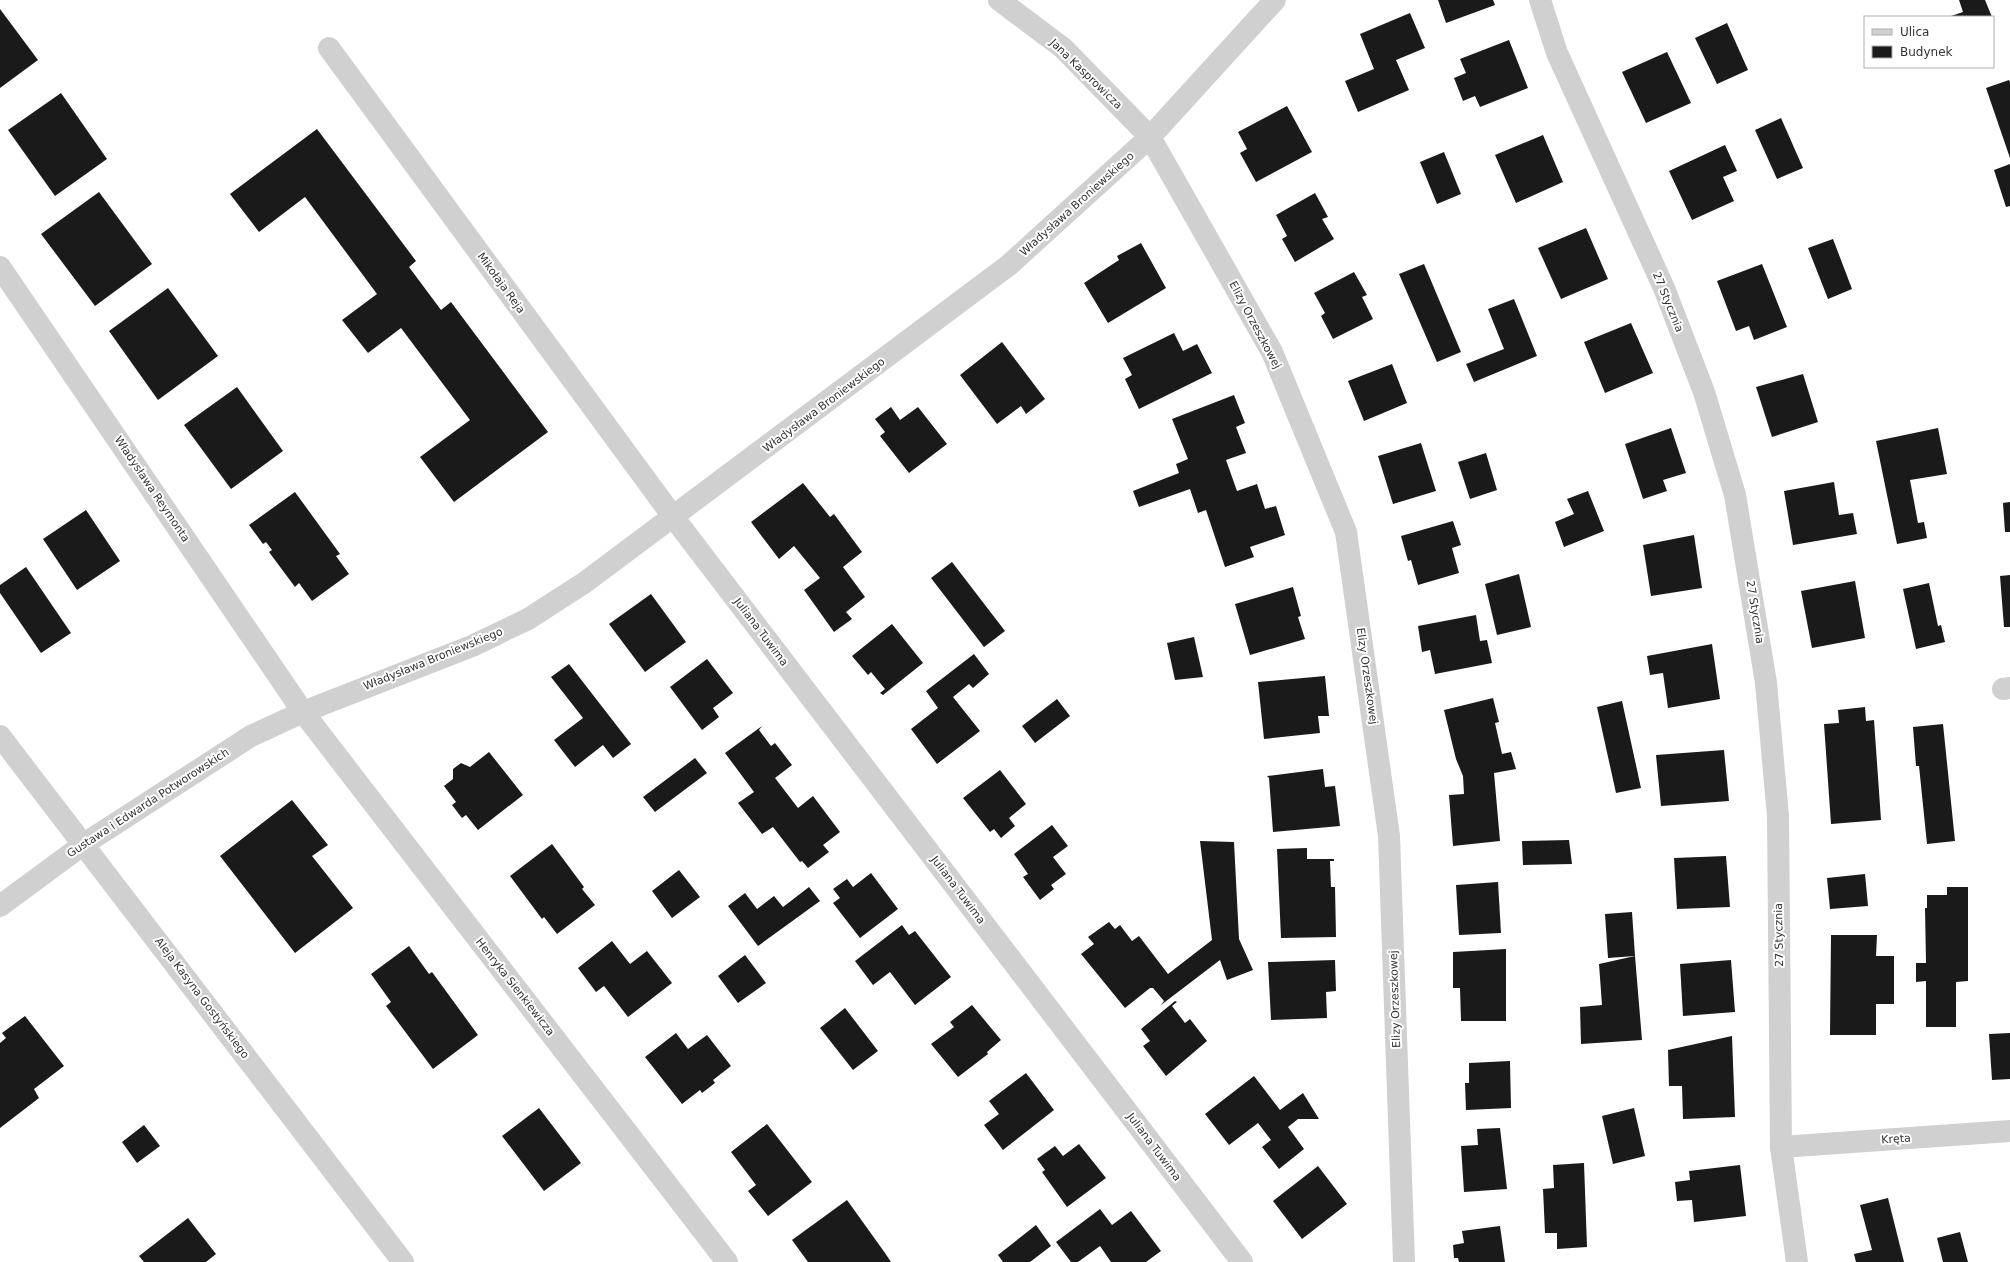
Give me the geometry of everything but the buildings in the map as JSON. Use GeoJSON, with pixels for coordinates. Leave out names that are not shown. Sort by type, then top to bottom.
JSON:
{"type":"FeatureCollection","features":[{"type":"Feature","properties":{"kind":"street","name":"Jana Kasprowicza"},"geometry":{"type":"LineString","coordinates":[[999,0],[1063,48],[1150,137]]}},
{"type":"Feature","properties":{"kind":"street","name":"Władysława Broniewskiego"},"geometry":{"type":"LineString","coordinates":[[304,712],[472,646],[528,619],[584,583],[674,518],[1009,266],[1150,137],[1275,0]]}},
{"type":"Feature","properties":{"kind":"street","name":"27 Stycznia"},"geometry":{"type":"LineString","coordinates":[[1540,0],[1557,53],[1664,288],[1704,392],[1736,495],[1766,683],[1778,816],[1781,1147],[1797,1262]]}},
{"type":"Feature","properties":{"kind":"street","name":"Mikołaja Reja"},"geometry":{"type":"LineString","coordinates":[[329,48],[674,518]]}},
{"type":"Feature","properties":{"kind":"street","name":"Elizy Orzeszkowej"},"geometry":{"type":"LineString","coordinates":[[1150,137],[1272,352],[1346,532],[1389,836],[1404,1262]]}},
{"type":"Feature","properties":{"kind":"street","name":"Władysława Reymonta"},"geometry":{"type":"LineString","coordinates":[[0,267],[304,712]]}},
{"type":"Feature","properties":{"kind":"street","name":"Juliana Tuwima"},"geometry":{"type":"LineString","coordinates":[[674,518],[1242,1262]]}},
{"type":"Feature","properties":{"kind":"street","name":"Gustawa i Edwarda Potworowskich"},"geometry":{"type":"LineString","coordinates":[[0,906],[84,844],[251,736],[304,712]]}},
{"type":"Feature","properties":{"kind":"street","name":"Henryka Sienkiewicza"},"geometry":{"type":"LineString","coordinates":[[304,712],[727,1262]]}},
{"type":"Feature","properties":{"kind":"street","name":"Aleja Kasyna Gostyńskiego"},"geometry":{"type":"LineString","coordinates":[[0,736],[403,1262]]}},
{"type":"Feature","properties":{"kind":"street","name":"Kręta"},"geometry":{"type":"LineString","coordinates":[[1781,1147],[2010,1131]]}}]}
